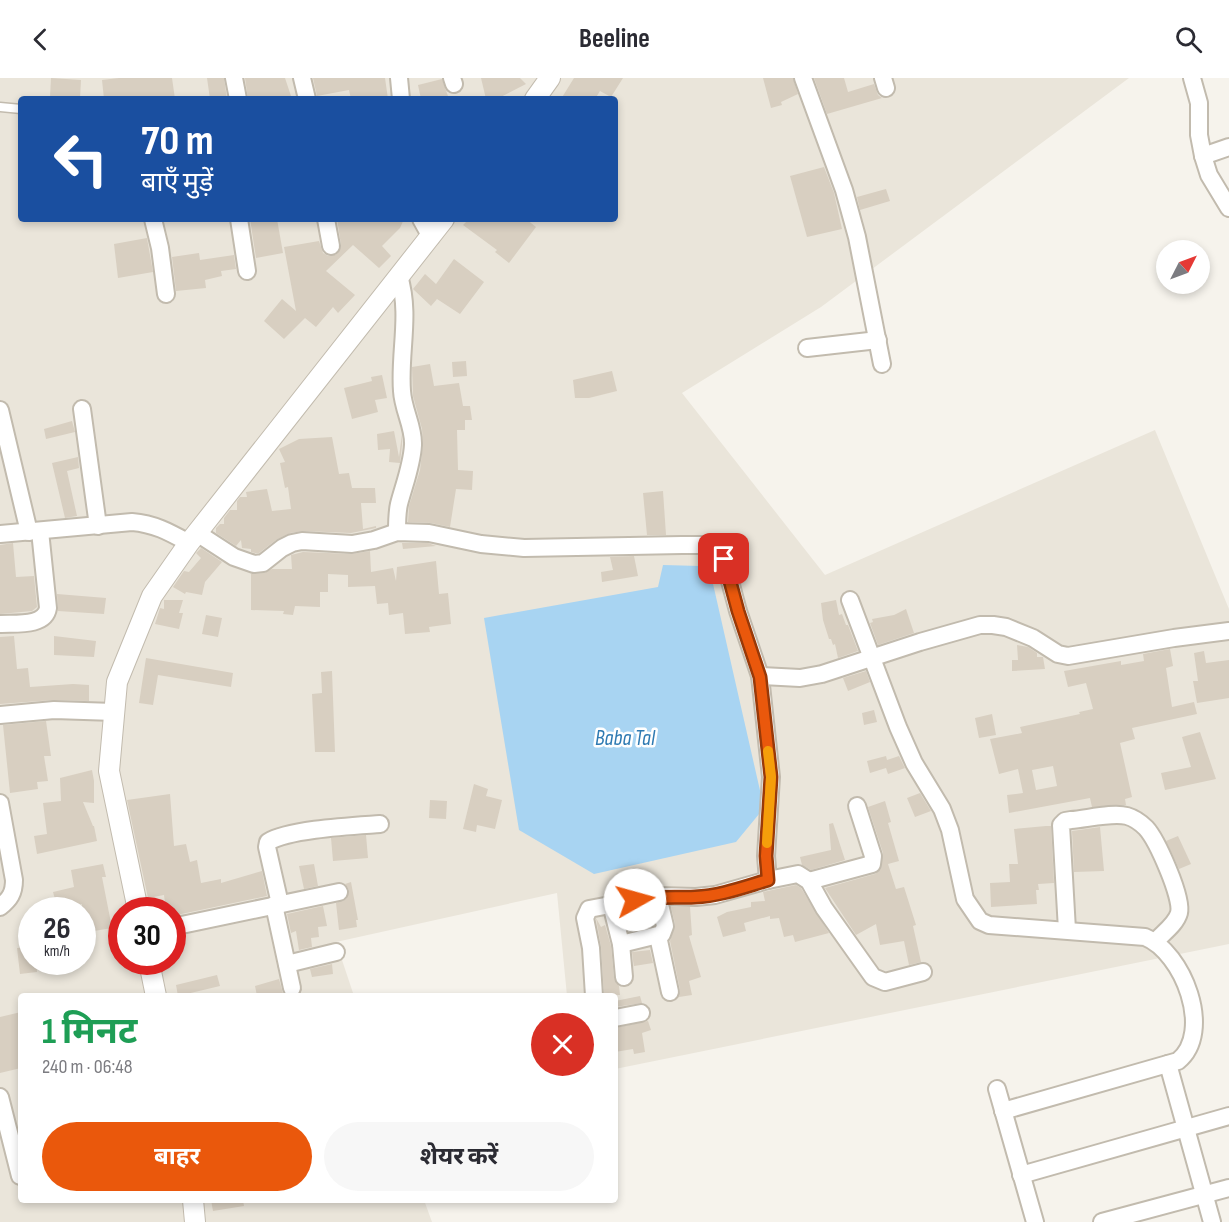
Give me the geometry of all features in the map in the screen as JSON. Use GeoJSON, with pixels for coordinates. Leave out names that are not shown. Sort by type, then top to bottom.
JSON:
{"type":"FeatureCollection","features":[{"type":"Feature","properties":{"kind":"street"},"geometry":{"type":"LineString","coordinates":[[234,78],[237,96]]}},
{"type":"Feature","properties":{"kind":"street"},"geometry":{"type":"LineString","coordinates":[[302,78],[306,96]]}},
{"type":"Feature","properties":{"kind":"street"},"geometry":{"type":"LineString","coordinates":[[399,78],[401,96]]}},
{"type":"Feature","properties":{"kind":"street"},"geometry":{"type":"LineString","coordinates":[[537,96],[550,78]]}},
{"type":"Feature","properties":{"kind":"street"},"geometry":{"type":"LineString","coordinates":[[803,78],[844,190],[857,237],[882,364]]}},
{"type":"Feature","properties":{"kind":"street"},"geometry":{"type":"LineString","coordinates":[[1192,78],[1199,103],[1199,135],[1203,156],[1209,175],[1229,208]]}},
{"type":"Feature","properties":{"kind":"street"},"geometry":{"type":"LineString","coordinates":[[1203,156],[1229,147]]}},
{"type":"Feature","properties":{"kind":"street"},"geometry":{"type":"LineString","coordinates":[[154,222],[160,248],[166,294]]}},
{"type":"Feature","properties":{"kind":"street"},"geometry":{"type":"LineString","coordinates":[[239,222],[247,271]]}},
{"type":"Feature","properties":{"kind":"street"},"geometry":{"type":"LineString","coordinates":[[327,222],[331,246]]}},
{"type":"Feature","properties":{"kind":"street"},"geometry":{"type":"LineString","coordinates":[[423,222],[431,237]]}},
{"type":"Feature","properties":{"kind":"street"},"geometry":{"type":"LineString","coordinates":[[135,897],[109,771],[117,682],[152,596],[193,538],[442,222]]}},
{"type":"Feature","properties":{"kind":"street"},"geometry":{"type":"LineString","coordinates":[[397,532],[399,506],[414,444],[404,407],[402,389],[406,308],[399,276]]}},
{"type":"Feature","properties":{"kind":"street"},"geometry":{"type":"LineString","coordinates":[[807,348],[878,340]]}},
{"type":"Feature","properties":{"kind":"street"},"geometry":{"type":"LineString","coordinates":[[82,409],[98,526]]}},
{"type":"Feature","properties":{"kind":"street"},"geometry":{"type":"LineString","coordinates":[[0,410],[35,532],[48,608],[43,619],[0,624]]}},
{"type":"Feature","properties":{"kind":"street"},"geometry":{"type":"LineString","coordinates":[[0,534],[132,522],[149,524],[193,538],[254,564],[263,562],[282,548],[302,541],[352,544],[374,540],[397,532],[429,533],[482,544],[524,548],[682,545],[704,545],[712,548],[724,559],[738,611],[760,676],[771,777],[766,856],[768,880]]}},
{"type":"Feature","properties":{"kind":"street"},"geometry":{"type":"LineString","coordinates":[[850,600],[898,728],[914,763],[942,809],[950,830],[965,899],[972,912],[980,921],[989,925],[1145,937],[1156,941],[1179,970],[1188,992],[1194,1019],[1192,1040],[1186,1055],[1178,1061],[1003,1111]]}},
{"type":"Feature","properties":{"kind":"street"},"geometry":{"type":"LineString","coordinates":[[760,676],[800,678],[822,674],[980,625],[1006,627],[1033,638],[1058,654],[1068,656],[1229,631]]}},
{"type":"Feature","properties":{"kind":"street"},"geometry":{"type":"LineString","coordinates":[[0,715],[54,710],[114,712]]}},
{"type":"Feature","properties":{"kind":"street"},"geometry":{"type":"LineString","coordinates":[[0,803],[14,891],[8,901],[0,907]]}},
{"type":"Feature","properties":{"kind":"street"},"geometry":{"type":"LineString","coordinates":[[809,881],[872,864],[873,856],[857,806]]}},
{"type":"Feature","properties":{"kind":"street"},"geometry":{"type":"LineString","coordinates":[[1067,930],[1061,825],[1071,820],[1125,816],[1136,820],[1147,830],[1158,848],[1178,900],[1180,910],[1177,918],[1156,941]]}},
{"type":"Feature","properties":{"kind":"street"},"geometry":{"type":"LineString","coordinates":[[292,988],[286,964],[267,848],[268,842],[317,830],[380,824]]}},
{"type":"Feature","properties":{"kind":"street"},"geometry":{"type":"LineString","coordinates":[[594,993],[586,913],[589,909],[658,896],[715,895],[798,874],[809,881],[824,908],[873,977],[885,981],[923,972]]}},
{"type":"Feature","properties":{"kind":"street"},"geometry":{"type":"LineString","coordinates":[[186,924],[339,891]]}},
{"type":"Feature","properties":{"kind":"street"},"geometry":{"type":"LineString","coordinates":[[621,944],[658,936],[662,933],[665,926],[658,896]]}},
{"type":"Feature","properties":{"kind":"street"},"geometry":{"type":"LineString","coordinates":[[611,904],[621,944],[624,977]]}},
{"type":"Feature","properties":{"kind":"street"},"geometry":{"type":"LineString","coordinates":[[658,936],[670,992]]}},
{"type":"Feature","properties":{"kind":"street"},"geometry":{"type":"LineString","coordinates":[[286,964],[336,952]]}},
{"type":"Feature","properties":{"kind":"street"},"geometry":{"type":"LineString","coordinates":[[152,975],[155,993]]}},
{"type":"Feature","properties":{"kind":"street"},"geometry":{"type":"LineString","coordinates":[[618,1017],[640,1012]]}},
{"type":"Feature","properties":{"kind":"street"},"geometry":{"type":"LineString","coordinates":[[1168,1064],[1212,1222]]}},
{"type":"Feature","properties":{"kind":"street"},"geometry":{"type":"LineString","coordinates":[[997,1089],[1035,1222]]}},
{"type":"Feature","properties":{"kind":"street"},"geometry":{"type":"LineString","coordinates":[[0,1097],[15,1133],[18,1159]]}},
{"type":"Feature","properties":{"kind":"street"},"geometry":{"type":"LineString","coordinates":[[1022,1175],[1229,1116]]}},
{"type":"Feature","properties":{"kind":"street"},"geometry":{"type":"LineString","coordinates":[[1102,1222],[1229,1188]]}},
{"type":"Feature","properties":{"kind":"street"},"geometry":{"type":"LineString","coordinates":[[193,1203],[195,1222]]}},
{"type":"Feature","properties":{"kind":"lane"},"geometry":{"type":"LineString","coordinates":[[0,107],[18,109]]}},
{"type":"Feature","properties":{"kind":"shaded area"},"geometry":{"type":"Polygon","coordinates":[[[0,78],[1129,78],[821,307],[682,393],[825,575],[1155,430],[1229,609],[1229,944],[618,1068],[618,993],[567,993],[557,893],[336,942],[353,993],[18,993],[18,1203],[425,1203],[432,1222],[0,1222],[0,78]]]}},
{"type":"Feature","properties":{"kind":"water","name":"Baba Tal"},"geometry":{"type":"Polygon","coordinates":[[[663,565],[700,566],[711,575],[764,808],[736,842],[594,874],[519,830],[484,618],[658,587],[663,565]]]}},
{"type":"Feature","properties":{"kind":"building"},"geometry":{"type":"Polygon","coordinates":[[[51,78],[81,80],[80,96],[50,96],[51,78]]]}},
{"type":"Feature","properties":{"kind":"building"},"geometry":{"type":"Polygon","coordinates":[[[172,78],[175,96],[104,96],[102,80],[172,78]]]}},
{"type":"Feature","properties":{"kind":"building"},"geometry":{"type":"Polygon","coordinates":[[[207,78],[224,78],[227,96],[210,96],[207,78]]]}},
{"type":"Feature","properties":{"kind":"building"},"geometry":{"type":"Polygon","coordinates":[[[245,78],[285,78],[291,96],[248,96],[245,78]]]}},
{"type":"Feature","properties":{"kind":"building"},"geometry":{"type":"Polygon","coordinates":[[[313,78],[385,78],[388,96],[350,96],[349,90],[317,96],[313,78]]]}},
{"type":"Feature","properties":{"kind":"building"},"geometry":{"type":"Polygon","coordinates":[[[481,78],[520,78],[526,84],[503,96],[485,96],[481,78]]]}},
{"type":"Feature","properties":{"kind":"building"},"geometry":{"type":"Polygon","coordinates":[[[574,78],[623,78],[612,96],[600,91],[597,96],[563,96],[574,78]]]}},
{"type":"Feature","properties":{"kind":"building"},"geometry":{"type":"Polygon","coordinates":[[[763,78],[793,78],[798,94],[781,102],[782,105],[771,108],[763,78]]]}},
{"type":"Feature","properties":{"kind":"building"},"geometry":{"type":"Polygon","coordinates":[[[814,78],[844,78],[848,92],[874,84],[878,95],[882,98],[827,114],[814,78]]]}},
{"type":"Feature","properties":{"kind":"building"},"geometry":{"type":"Polygon","coordinates":[[[442,79],[448,96],[420,96],[418,85],[442,79]]]}},
{"type":"Feature","properties":{"kind":"building"},"geometry":{"type":"Polygon","coordinates":[[[824,167],[834,193],[842,229],[807,237],[790,176],[824,167]]]}},
{"type":"Feature","properties":{"kind":"building"},"geometry":{"type":"Polygon","coordinates":[[[886,189],[890,201],[860,210],[857,197],[886,189]]]}},
{"type":"Feature","properties":{"kind":"building"},"geometry":{"type":"Polygon","coordinates":[[[250,222],[278,222],[283,253],[256,258],[250,222]]]}},
{"type":"Feature","properties":{"kind":"building"},"geometry":{"type":"Polygon","coordinates":[[[337,222],[403,222],[400,228],[382,246],[391,256],[379,268],[353,245],[326,271],[355,295],[338,313],[333,307],[316,327],[305,318],[284,339],[264,321],[282,299],[296,311],[284,247],[319,241],[323,253],[328,256],[337,254],[341,245],[337,222]]]}},
{"type":"Feature","properties":{"kind":"building"},"geometry":{"type":"Polygon","coordinates":[[[466,222],[530,222],[536,227],[509,263],[495,252],[497,250],[463,225],[466,222]]]}},
{"type":"Feature","properties":{"kind":"building"},"geometry":{"type":"Polygon","coordinates":[[[147,238],[153,272],[118,278],[114,244],[147,238]]]}},
{"type":"Feature","properties":{"kind":"building"},"geometry":{"type":"Polygon","coordinates":[[[199,253],[200,260],[234,255],[236,269],[221,271],[222,276],[205,280],[206,288],[176,291],[172,257],[199,253]]]}},
{"type":"Feature","properties":{"kind":"building"},"geometry":{"type":"Polygon","coordinates":[[[454,259],[484,282],[460,314],[437,299],[431,306],[413,289],[425,274],[436,284],[454,259]]]}},
{"type":"Feature","properties":{"kind":"building"},"geometry":{"type":"Polygon","coordinates":[[[466,361],[467,376],[453,377],[452,362],[466,361]]]}},
{"type":"Feature","properties":{"kind":"building"},"geometry":{"type":"Polygon","coordinates":[[[430,364],[434,386],[459,383],[463,406],[470,406],[472,420],[465,420],[465,430],[457,430],[458,470],[473,471],[472,490],[456,489],[450,527],[408,522],[409,506],[420,470],[423,445],[422,429],[413,396],[412,367],[430,364]]]}},
{"type":"Feature","properties":{"kind":"building"},"geometry":{"type":"Polygon","coordinates":[[[612,371],[617,391],[589,398],[575,398],[573,380],[612,371]]]}},
{"type":"Feature","properties":{"kind":"building"},"geometry":{"type":"Polygon","coordinates":[[[382,375],[387,398],[375,400],[378,412],[352,419],[344,388],[372,381],[371,377],[382,375]]]}},
{"type":"Feature","properties":{"kind":"building"},"geometry":{"type":"Polygon","coordinates":[[[72,421],[75,432],[46,439],[44,429],[72,421]]]}},
{"type":"Feature","properties":{"kind":"building"},"geometry":{"type":"Polygon","coordinates":[[[394,431],[399,457],[402,434],[400,463],[389,462],[390,449],[378,450],[377,434],[394,431]]]}},
{"type":"Feature","properties":{"kind":"building"},"geometry":{"type":"Polygon","coordinates":[[[332,437],[339,474],[349,473],[352,488],[375,488],[376,503],[361,503],[363,529],[376,526],[376,528],[351,533],[303,531],[290,533],[259,553],[242,548],[241,540],[236,546],[216,533],[216,528],[224,524],[224,518],[230,510],[237,510],[237,501],[240,497],[247,497],[246,492],[267,489],[272,511],[291,509],[288,487],[285,488],[280,463],[285,462],[279,449],[299,439],[332,437]]]}},
{"type":"Feature","properties":{"kind":"building"},"geometry":{"type":"Polygon","coordinates":[[[78,457],[79,468],[67,471],[77,516],[65,518],[52,463],[78,457]]]}},
{"type":"Feature","properties":{"kind":"building"},"geometry":{"type":"Polygon","coordinates":[[[663,491],[666,535],[647,535],[643,493],[663,491]]]}},
{"type":"Feature","properties":{"kind":"building"},"geometry":{"type":"Polygon","coordinates":[[[13,543],[16,577],[34,576],[37,607],[32,611],[0,614],[0,545],[13,543]]]}},
{"type":"Feature","properties":{"kind":"building"},"geometry":{"type":"Polygon","coordinates":[[[402,543],[428,543],[436,546],[403,549],[402,543]]]}},
{"type":"Feature","properties":{"kind":"building"},"geometry":{"type":"Polygon","coordinates":[[[201,548],[222,562],[205,582],[202,595],[186,592],[185,594],[173,587],[184,571],[189,572],[201,558],[196,553],[201,548]]]}},
{"type":"Feature","properties":{"kind":"building"},"geometry":{"type":"Polygon","coordinates":[[[370,551],[371,572],[393,568],[396,581],[397,567],[436,561],[439,594],[448,593],[451,624],[429,627],[430,632],[405,634],[403,613],[389,615],[388,603],[377,604],[375,586],[348,587],[348,575],[328,574],[328,592],[320,592],[320,607],[295,606],[293,615],[283,614],[284,611],[251,610],[251,574],[264,573],[272,569],[292,569],[291,555],[303,552],[352,554],[370,551]]]}},
{"type":"Feature","properties":{"kind":"building"},"geometry":{"type":"Polygon","coordinates":[[[634,556],[638,576],[602,582],[601,572],[613,570],[610,557],[634,556]]]}},
{"type":"Feature","properties":{"kind":"building"},"geometry":{"type":"Polygon","coordinates":[[[57,594],[106,598],[104,614],[58,611],[57,594]]]}},
{"type":"Feature","properties":{"kind":"building"},"geometry":{"type":"Polygon","coordinates":[[[164,600],[183,600],[179,613],[183,613],[179,629],[155,624],[160,608],[164,609],[164,600]]]}},
{"type":"Feature","properties":{"kind":"building"},"geometry":{"type":"Polygon","coordinates":[[[836,600],[839,615],[842,614],[848,625],[858,651],[838,658],[835,644],[833,645],[829,639],[823,620],[821,603],[836,600]]]}},
{"type":"Feature","properties":{"kind":"building"},"geometry":{"type":"Polygon","coordinates":[[[906,609],[914,633],[878,645],[870,623],[873,622],[872,619],[894,615],[906,609]]]}},
{"type":"Feature","properties":{"kind":"building"},"geometry":{"type":"Polygon","coordinates":[[[206,615],[222,618],[218,637],[202,634],[206,615]]]}},
{"type":"Feature","properties":{"kind":"building"},"geometry":{"type":"Polygon","coordinates":[[[14,636],[17,669],[28,668],[30,687],[89,685],[89,701],[53,700],[0,704],[0,637],[14,636]]]}},
{"type":"Feature","properties":{"kind":"building"},"geometry":{"type":"Polygon","coordinates":[[[54,636],[96,641],[94,657],[54,655],[54,636]]]}},
{"type":"Feature","properties":{"kind":"building"},"geometry":{"type":"Polygon","coordinates":[[[1017,645],[1028,647],[1037,653],[1037,657],[1043,657],[1045,669],[1012,671],[1012,660],[1018,660],[1017,645]]]}},
{"type":"Feature","properties":{"kind":"building"},"geometry":{"type":"Polygon","coordinates":[[[1170,649],[1173,666],[1166,668],[1172,707],[1194,702],[1197,714],[1132,728],[1135,739],[1120,743],[1132,797],[1125,799],[1126,805],[1092,807],[1090,798],[1009,813],[1007,795],[1023,793],[1018,769],[999,774],[990,739],[1022,733],[1020,727],[1093,709],[1086,683],[1068,687],[1064,671],[1121,661],[1121,665],[1144,661],[1143,654],[1170,649]],[[1053,766],[1032,770],[1036,790],[1057,786],[1053,766]]]}},
{"type":"Feature","properties":{"kind":"building"},"geometry":{"type":"Polygon","coordinates":[[[1204,651],[1206,663],[1229,660],[1229,698],[1197,703],[1193,681],[1198,681],[1194,653],[1204,651]]]}},
{"type":"Feature","properties":{"kind":"building"},"geometry":{"type":"Polygon","coordinates":[[[146,658],[233,673],[231,687],[158,675],[153,705],[139,703],[146,658]]]}},
{"type":"Feature","properties":{"kind":"building"},"geometry":{"type":"Polygon","coordinates":[[[332,671],[335,752],[315,752],[312,694],[322,693],[321,672],[332,671]]]}},
{"type":"Feature","properties":{"kind":"building"},"geometry":{"type":"Polygon","coordinates":[[[866,671],[870,682],[848,691],[843,678],[866,671]]]}},
{"type":"Feature","properties":{"kind":"building"},"geometry":{"type":"Polygon","coordinates":[[[874,710],[877,722],[864,725],[862,713],[874,710]]]}},
{"type":"Feature","properties":{"kind":"building"},"geometry":{"type":"Polygon","coordinates":[[[992,714],[996,735],[979,738],[975,718],[992,714]]]}},
{"type":"Feature","properties":{"kind":"building"},"geometry":{"type":"Polygon","coordinates":[[[46,721],[51,756],[44,756],[48,781],[37,782],[38,789],[10,793],[3,725],[46,721]]]}},
{"type":"Feature","properties":{"kind":"building"},"geometry":{"type":"Polygon","coordinates":[[[1200,732],[1216,779],[1165,790],[1161,773],[1191,767],[1182,737],[1200,732]]]}},
{"type":"Feature","properties":{"kind":"building"},"geometry":{"type":"Polygon","coordinates":[[[886,756],[887,760],[899,756],[905,768],[888,774],[886,768],[870,773],[867,761],[886,756]]]}},
{"type":"Feature","properties":{"kind":"building"},"geometry":{"type":"Polygon","coordinates":[[[92,770],[94,803],[83,802],[94,826],[97,841],[37,854],[34,836],[47,834],[43,803],[61,801],[60,778],[92,770]]]}},
{"type":"Feature","properties":{"kind":"building"},"geometry":{"type":"Polygon","coordinates":[[[474,784],[488,789],[486,796],[502,800],[495,829],[477,825],[476,832],[463,829],[474,784]]]}},
{"type":"Feature","properties":{"kind":"building"},"geometry":{"type":"Polygon","coordinates":[[[920,793],[931,811],[915,817],[907,798],[920,793]]]}},
{"type":"Feature","properties":{"kind":"building"},"geometry":{"type":"Polygon","coordinates":[[[170,794],[174,846],[186,844],[190,862],[197,860],[201,883],[221,879],[221,883],[262,871],[267,896],[186,913],[186,897],[164,897],[164,895],[148,897],[127,800],[170,794]]]}},
{"type":"Feature","properties":{"kind":"building"},"geometry":{"type":"Polygon","coordinates":[[[430,800],[447,801],[446,819],[429,818],[430,800]]]}},
{"type":"Feature","properties":{"kind":"building"},"geometry":{"type":"Polygon","coordinates":[[[885,801],[891,822],[888,823],[899,861],[888,864],[896,889],[904,887],[916,925],[913,926],[921,962],[909,965],[904,941],[880,945],[876,924],[856,935],[825,888],[875,874],[880,870],[883,853],[868,807],[885,801]]]}},
{"type":"Feature","properties":{"kind":"building"},"geometry":{"type":"Polygon","coordinates":[[[833,823],[845,860],[811,870],[802,865],[800,857],[831,850],[829,824],[833,823]]]}},
{"type":"Feature","properties":{"kind":"building"},"geometry":{"type":"Polygon","coordinates":[[[1051,826],[1054,883],[1038,884],[1037,904],[991,907],[990,883],[1010,882],[1009,864],[1018,864],[1014,829],[1051,826]]]}},
{"type":"Feature","properties":{"kind":"building"},"geometry":{"type":"Polygon","coordinates":[[[1100,827],[1104,871],[1074,872],[1072,831],[1100,827]]]}},
{"type":"Feature","properties":{"kind":"building"},"geometry":{"type":"Polygon","coordinates":[[[366,835],[368,858],[333,861],[331,838],[366,835]]]}},
{"type":"Feature","properties":{"kind":"building"},"geometry":{"type":"Polygon","coordinates":[[[1178,836],[1191,864],[1179,869],[1166,841],[1178,836]]]}},
{"type":"Feature","properties":{"kind":"building"},"geometry":{"type":"Polygon","coordinates":[[[103,864],[106,877],[102,877],[108,908],[108,929],[96,931],[96,897],[54,897],[53,892],[74,887],[71,870],[103,864]]]}},
{"type":"Feature","properties":{"kind":"building"},"geometry":{"type":"Polygon","coordinates":[[[314,864],[318,886],[304,889],[299,866],[314,864]]]}},
{"type":"Feature","properties":{"kind":"building"},"geometry":{"type":"Polygon","coordinates":[[[351,882],[358,920],[356,920],[357,927],[339,930],[336,903],[346,899],[349,890],[345,884],[351,882]]]}},
{"type":"Feature","properties":{"kind":"building"},"geometry":{"type":"Polygon","coordinates":[[[796,885],[801,888],[829,933],[795,942],[793,935],[784,937],[779,918],[770,919],[770,916],[744,923],[746,931],[723,937],[717,917],[727,912],[751,907],[751,902],[765,901],[763,892],[796,885]]]}},
{"type":"Feature","properties":{"kind":"building"},"geometry":{"type":"Polygon","coordinates":[[[323,906],[327,926],[318,927],[319,937],[311,938],[312,947],[299,950],[296,931],[291,933],[287,914],[323,906]]]}},
{"type":"Feature","properties":{"kind":"building"},"geometry":{"type":"Polygon","coordinates":[[[671,907],[690,907],[692,935],[689,936],[701,977],[689,981],[692,995],[679,997],[680,990],[670,941],[675,924],[671,907]]]}},
{"type":"Feature","properties":{"kind":"building"},"geometry":{"type":"Polygon","coordinates":[[[596,918],[601,927],[605,925],[611,946],[614,978],[619,986],[620,995],[604,993],[601,947],[596,918]]]}},
{"type":"Feature","properties":{"kind":"building"},"geometry":{"type":"Polygon","coordinates":[[[650,950],[653,963],[634,966],[634,968],[632,952],[650,950]]]}},
{"type":"Feature","properties":{"kind":"building"},"geometry":{"type":"Polygon","coordinates":[[[332,964],[333,974],[312,977],[310,969],[332,964]]]}},
{"type":"Feature","properties":{"kind":"building"},"geometry":{"type":"Polygon","coordinates":[[[217,975],[220,986],[191,993],[177,993],[176,985],[217,975]]]}},
{"type":"Feature","properties":{"kind":"building"},"geometry":{"type":"Polygon","coordinates":[[[279,979],[283,993],[256,993],[255,986],[279,979]]]}},
{"type":"Feature","properties":{"kind":"building"},"geometry":{"type":"Polygon","coordinates":[[[640,996],[642,1003],[618,1007],[618,1000],[640,996]]]}},
{"type":"Feature","properties":{"kind":"building"},"geometry":{"type":"Polygon","coordinates":[[[18,1013],[18,1069],[0,1073],[0,1017],[18,1013]]]}},
{"type":"Feature","properties":{"kind":"building"},"geometry":{"type":"Polygon","coordinates":[[[648,1021],[651,1030],[642,1033],[645,1052],[634,1054],[633,1049],[618,1052],[618,1027],[648,1021]]]}},
{"type":"Feature","properties":{"kind":"building"},"geometry":{"type":"Polygon","coordinates":[[[212,1203],[244,1203],[244,1206],[213,1211],[212,1203]]]}},
{"type":"Feature","properties":{"kind":"slow traffic"},"geometry":{"type":"LineString","coordinates":[[767,843],[771,777],[768,751]]}},
{"type":"Feature","properties":{"kind":"route"},"geometry":{"type":"LineString","coordinates":[[635,900],[658,896],[715,895],[768,880],[766,856],[771,777],[760,677],[724,559]]}}]}
